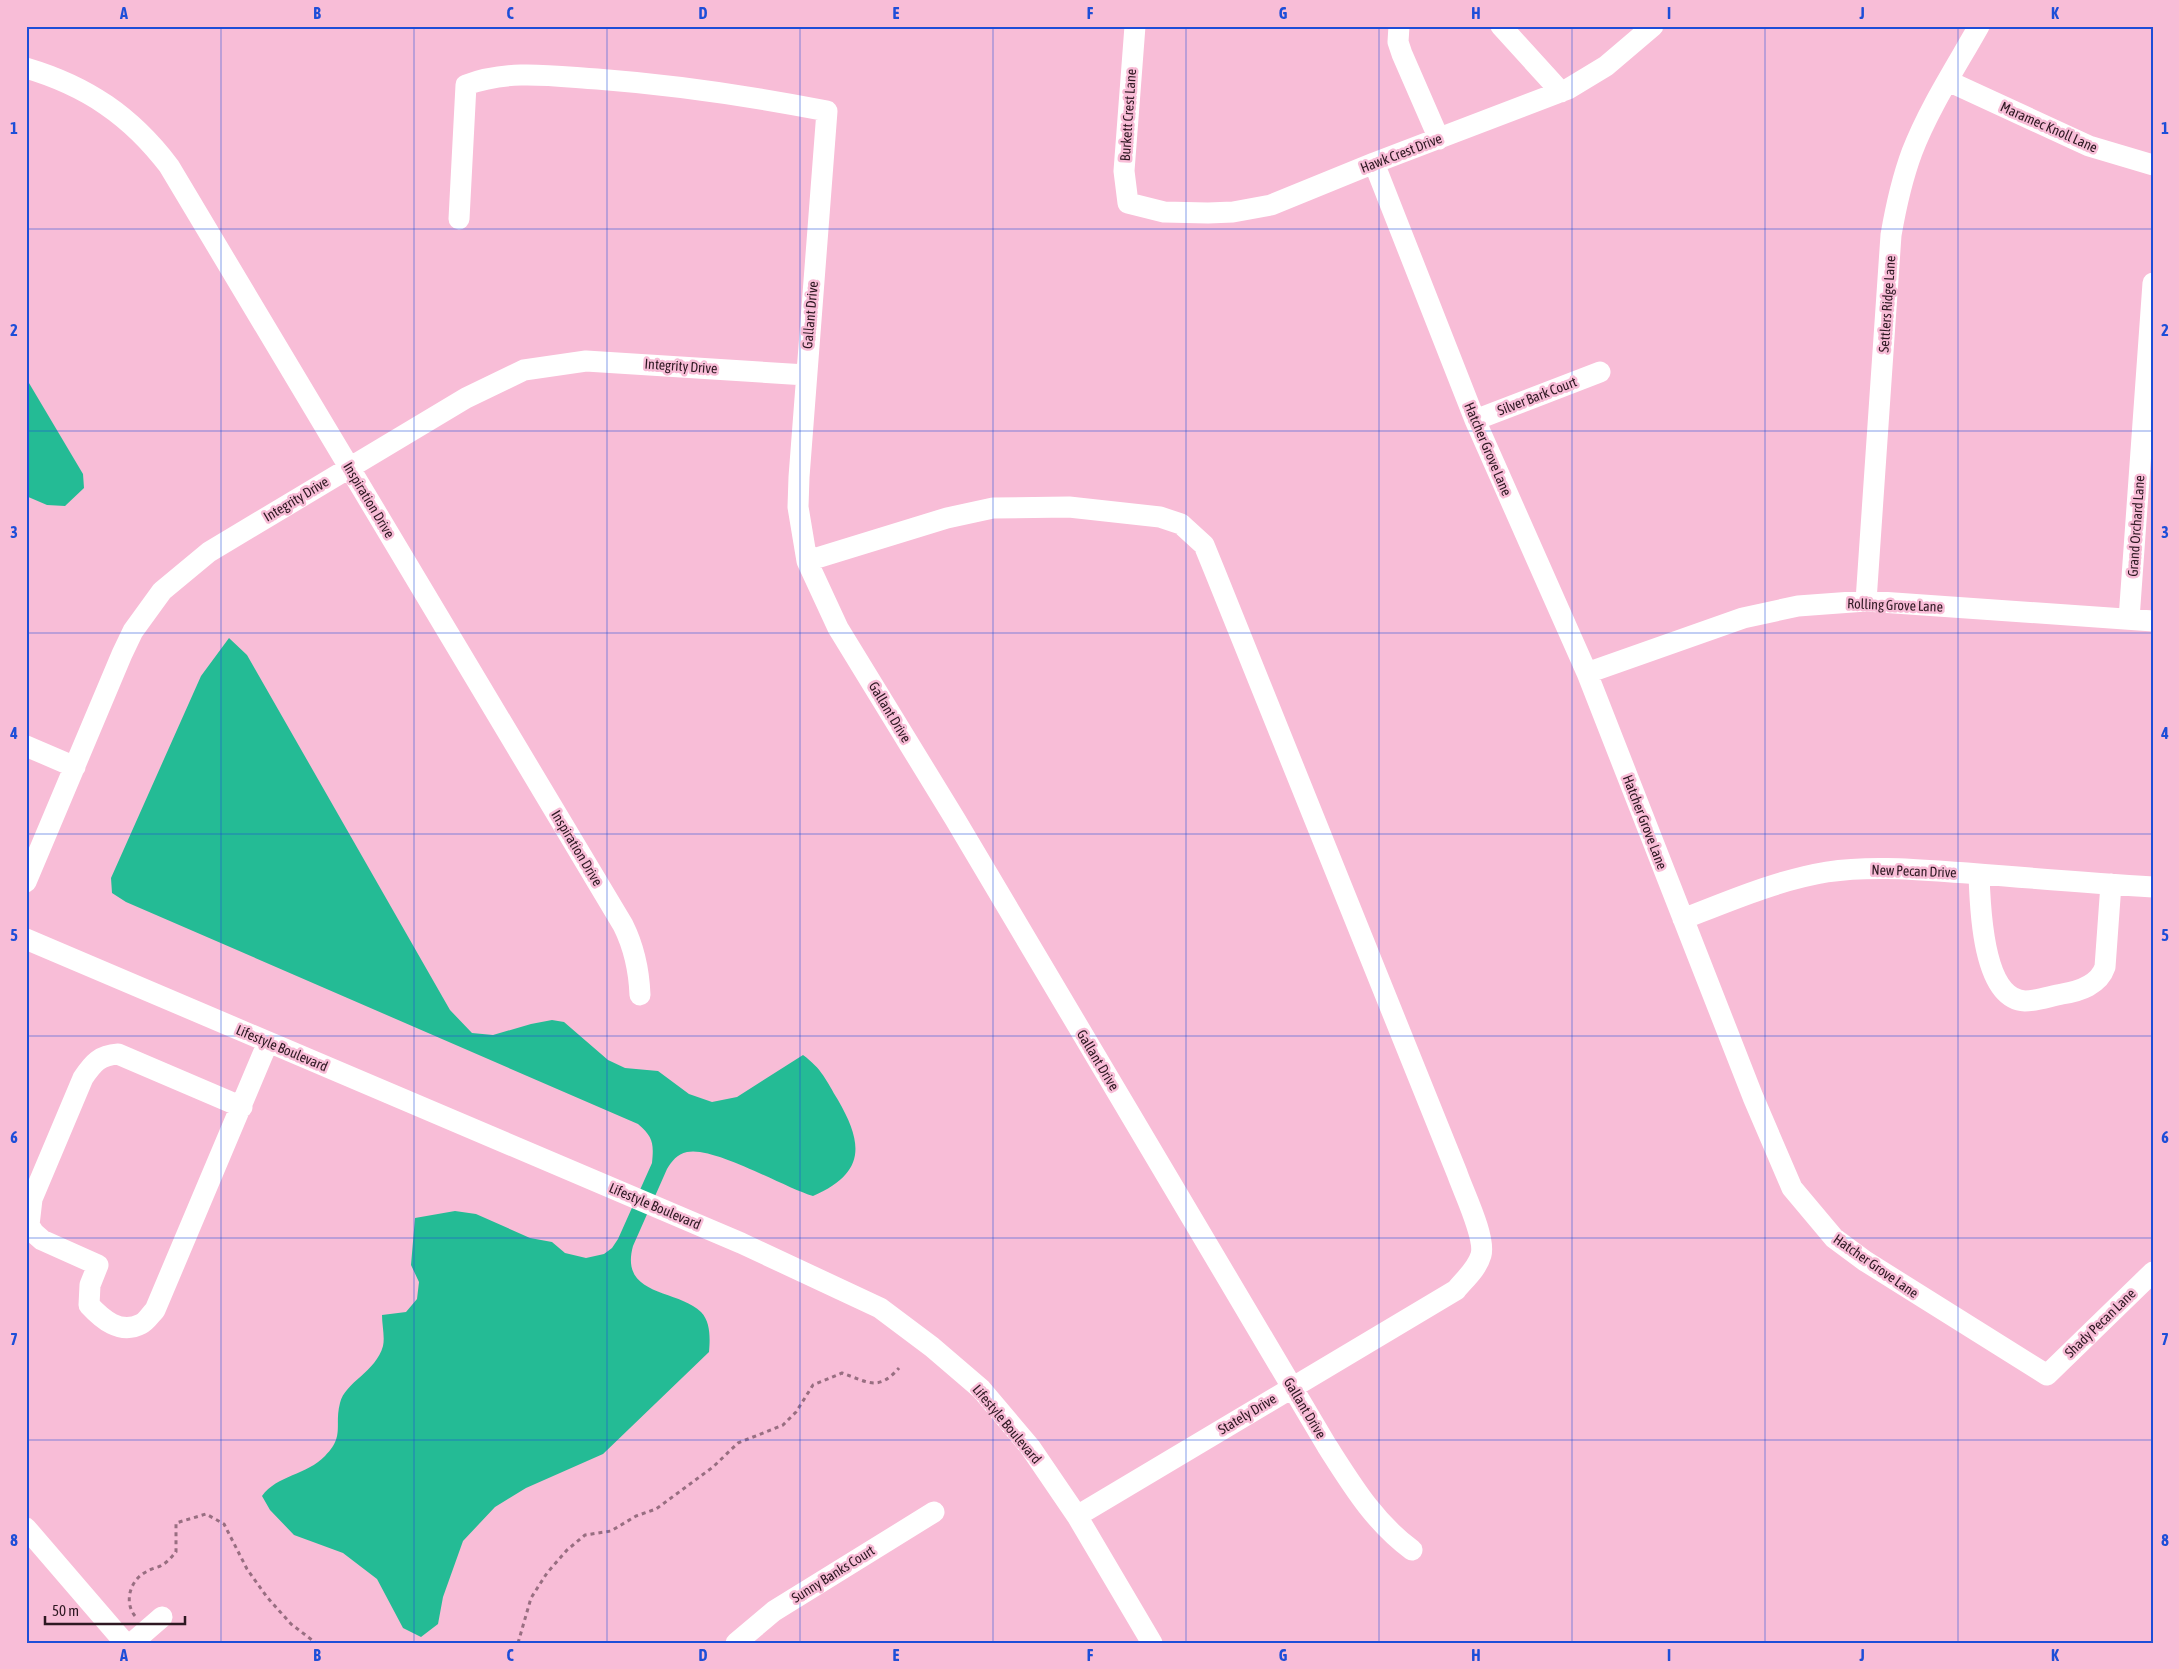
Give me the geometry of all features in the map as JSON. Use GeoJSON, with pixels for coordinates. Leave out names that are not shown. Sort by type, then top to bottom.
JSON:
{"type":"FeatureCollection","features":[{"type":"Feature","properties":{"kind":"street","name":"Burkett Crest Lane"},"geometry":{"type":"LineString","coordinates":[[1128,203],[1124,171],[1135,26]]}},
{"type":"Feature","properties":{"kind":"street"},"geometry":{"type":"LineString","coordinates":[[1399,26],[1398,42],[1402,54],[1439,139]]}},
{"type":"Feature","properties":{"kind":"street"},"geometry":{"type":"LineString","coordinates":[[1501,26],[1562,92]]}},
{"type":"Feature","properties":{"kind":"street","name":"Hawk Crest Drive"},"geometry":{"type":"LineString","coordinates":[[1128,203],[1145,209],[1186,213],[1251,210],[1271,205],[1374,163],[1562,92],[1606,66],[1653,26]]}},
{"type":"Feature","properties":{"kind":"street","name":"Settlers Ridge Lane"},"geometry":{"type":"LineString","coordinates":[[1866,601],[1892,234],[1899,192],[1912,151],[1979,26]]}},
{"type":"Feature","properties":{"kind":"street","name":"Inspiration Drive"},"geometry":{"type":"LineString","coordinates":[[26,68],[81,88],[132,123],[151,143],[194,204],[623,924],[630,938],[638,968],[640,994]]}},
{"type":"Feature","properties":{"kind":"street","name":"Gallant Drive"},"geometry":{"type":"LineString","coordinates":[[459,219],[466,85],[487,77],[524,74],[696,88],[826,111],[798,507],[807,561],[838,628],[960,827],[1292,1387],[1352,1485],[1390,1534],[1412,1550]]}},
{"type":"Feature","properties":{"kind":"street","name":"Maramec Knoll Lane"},"geometry":{"type":"LineString","coordinates":[[1948,81],[2089,146],[2153,165]]}},
{"type":"Feature","properties":{"kind":"street","name":"Hatcher Grove Lane"},"geometry":{"type":"LineString","coordinates":[[1374,163],[1475,420],[1587,673],[1774,1150],[1792,1188],[1812,1215],[1834,1238],[1865,1261],[2047,1375]]}},
{"type":"Feature","properties":{"kind":"street","name":"Grand Orchard Lane"},"geometry":{"type":"LineString","coordinates":[[2129,619],[2153,283]]}},
{"type":"Feature","properties":{"kind":"street","name":"Integrity Drive"},"geometry":{"type":"LineString","coordinates":[[26,882],[133,631],[162,591],[209,552],[349,467],[496,382],[524,370],[540,366],[586,361],[806,375]]}},
{"type":"Feature","properties":{"kind":"street","name":"Silver Bark Court"},"geometry":{"type":"LineString","coordinates":[[1475,420],[1600,372]]}},
{"type":"Feature","properties":{"kind":"street","name":"Stately Drive"},"geometry":{"type":"LineString","coordinates":[[807,561],[947,518],[992,508],[1069,507],[1160,517],[1182,524],[1195,535],[1204,546],[1215,572],[1457,1173],[1479,1233],[1481,1254],[1473,1270],[1456,1290],[1077,1516]]}},
{"type":"Feature","properties":{"kind":"street","name":"Rolling Grove Lane"},"geometry":{"type":"LineString","coordinates":[[1587,673],[1743,618],[1798,606],[1866,601],[2153,621]]}},
{"type":"Feature","properties":{"kind":"street"},"geometry":{"type":"LineString","coordinates":[[26,746],[75,767]]}},
{"type":"Feature","properties":{"kind":"street","name":"New Pecan Drive"},"geometry":{"type":"LineString","coordinates":[[1683,919],[1729,901],[1827,872],[1871,868],[2153,887]]}},
{"type":"Feature","properties":{"kind":"street"},"geometry":{"type":"LineString","coordinates":[[1979,874],[1981,910],[1991,966],[2000,987],[2006,994],[2024,1001],[2071,992],[2086,987],[2102,976],[2105,967],[2111,884]]}},
{"type":"Feature","properties":{"kind":"street","name":"Lifestyle Boulevard"},"geometry":{"type":"LineString","coordinates":[[26,938],[698,1225],[880,1308],[932,1346],[980,1389],[1024,1439],[1077,1516],[1152,1643]]}},
{"type":"Feature","properties":{"kind":"street"},"geometry":{"type":"LineString","coordinates":[[242,1107],[118,1054],[105,1055],[94,1062],[84,1078],[32,1199],[29,1225],[42,1240],[98,1265],[90,1285],[89,1306],[103,1321],[121,1327],[141,1324],[155,1310],[242,1107],[268,1042]]}},
{"type":"Feature","properties":{"kind":"street","name":"Shady Pecan Lane"},"geometry":{"type":"LineString","coordinates":[[2047,1375],[2153,1272]]}},
{"type":"Feature","properties":{"kind":"street","name":"Sunny Banks Court"},"geometry":{"type":"LineString","coordinates":[[736,1643],[774,1610],[934,1512]]}},
{"type":"Feature","properties":{"kind":"street"},"geometry":{"type":"LineString","coordinates":[[26,1528],[125,1643]]}},
{"type":"Feature","properties":{"kind":"path"},"geometry":{"type":"LineString","coordinates":[[518,1643],[531,1598],[552,1567],[567,1550],[585,1535],[611,1531],[636,1516],[656,1509],[713,1467],[738,1443],[783,1425],[796,1412],[813,1385],[842,1373],[865,1382],[879,1384],[890,1378],[898,1368]]}},
{"type":"Feature","properties":{"kind":"path"},"geometry":{"type":"LineString","coordinates":[[147,1630],[131,1611],[129,1597],[134,1580],[146,1571],[163,1565],[176,1552],[176,1523],[206,1514],[224,1524],[247,1568],[267,1597],[291,1624],[316,1643]]}},
{"type":"Feature","properties":{"kind":"shaded area"},"geometry":{"type":"Polygon","coordinates":[[[26,378],[83,474],[84,488],[65,506],[47,505],[26,496],[26,378]]]}},
{"type":"Feature","properties":{"kind":"shaded area"},"geometry":{"type":"Polygon","coordinates":[[[229,638],[247,655],[450,1010],[472,1033],[493,1035],[552,1020],[564,1022],[608,1060],[625,1068],[658,1071],[689,1094],[712,1102],[737,1097],[803,1055],[819,1070],[830,1086],[847,1116],[855,1144],[855,1156],[851,1167],[842,1178],[813,1196],[714,1155],[687,1152],[680,1154],[673,1161],[667,1169],[633,1246],[631,1263],[634,1275],[642,1283],[653,1290],[679,1299],[701,1312],[708,1326],[710,1337],[709,1352],[603,1454],[526,1488],[495,1507],[463,1541],[443,1597],[438,1624],[421,1637],[403,1628],[377,1579],[343,1553],[294,1535],[270,1510],[262,1496],[268,1489],[284,1479],[318,1462],[331,1449],[337,1437],[338,1411],[343,1396],[374,1363],[383,1346],[382,1315],[406,1312],[417,1299],[419,1282],[411,1265],[415,1218],[455,1211],[476,1214],[530,1238],[552,1242],[565,1253],[586,1258],[604,1254],[612,1248],[618,1239],[652,1163],[653,1150],[650,1137],[638,1124],[126,902],[112,893],[111,878],[201,676],[229,638]]]}}]}
